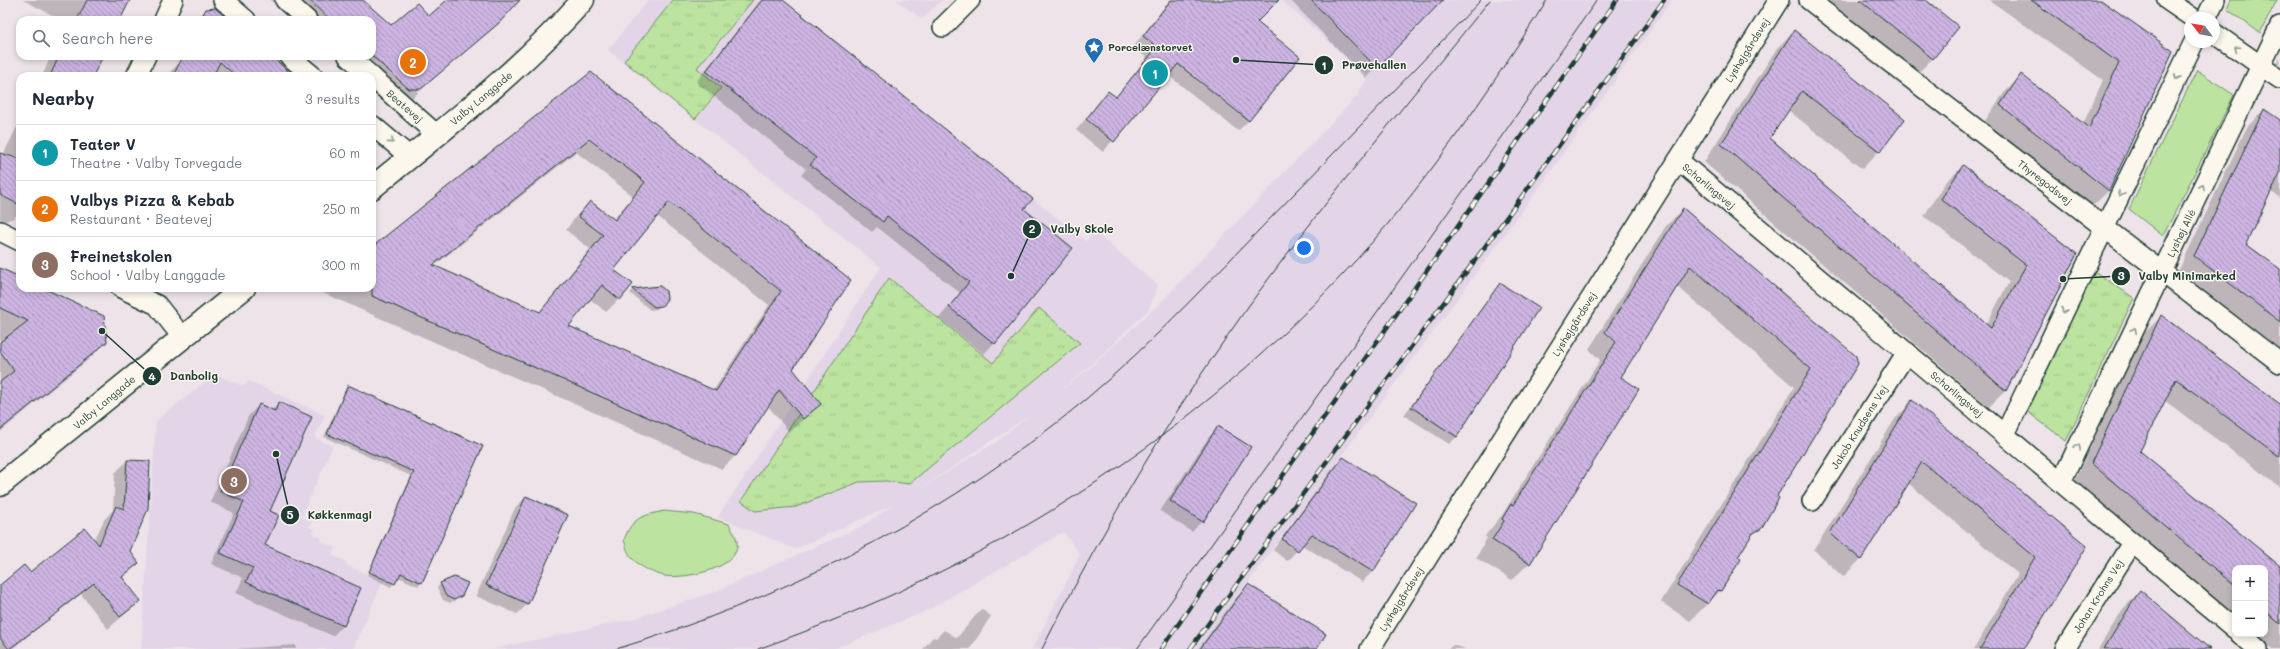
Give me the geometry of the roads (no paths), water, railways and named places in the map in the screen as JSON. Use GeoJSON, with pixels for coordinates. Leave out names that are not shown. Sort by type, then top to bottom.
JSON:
{"type":"FeatureCollection","features":[{"type":"Feature","properties":{"kind":"street"},"geometry":{"type":"LineString","coordinates":[[166,16],[173,0]]}},
{"type":"Feature","properties":{"kind":"street"},"geometry":{"type":"LineString","coordinates":[[223,0],[241,16]]}},
{"type":"Feature","properties":{"kind":"street"},"geometry":{"type":"LineString","coordinates":[[285,0],[303,16]]}},
{"type":"Feature","properties":{"kind":"street","name":"Valby Langgade"},"geometry":{"type":"LineString","coordinates":[[376,185],[508,76],[551,35],[583,0]]}},
{"type":"Feature","properties":{"kind":"street"},"geometry":{"type":"LineString","coordinates":[[942,27],[970,0]]}},
{"type":"Feature","properties":{"kind":"street","name":"Lyshøjgårdsvej"},"geometry":{"type":"LineString","coordinates":[[1370,649],[1778,0]]}},
{"type":"Feature","properties":{"kind":"street","name":"Thyregodsvej"},"geometry":{"type":"LineString","coordinates":[[1809,0],[2280,363]]}},
{"type":"Feature","properties":{"kind":"street"},"geometry":{"type":"LineString","coordinates":[[2167,0],[2184,12]]}},
{"type":"Feature","properties":{"kind":"street"},"geometry":{"type":"LineString","coordinates":[[2209,12],[2215,0]]}},
{"type":"Feature","properties":{"kind":"street","name":"Lyshøj Allé"},"geometry":{"type":"LineString","coordinates":[[2061,482],[2280,26]]}},
{"type":"Feature","properties":{"kind":"street"},"geometry":{"type":"LineString","coordinates":[[2220,37],[2280,79]]}},
{"type":"Feature","properties":{"kind":"street"},"geometry":{"type":"LineString","coordinates":[[2005,434],[2191,48]]}},
{"type":"Feature","properties":{"kind":"street"},"geometry":{"type":"LineString","coordinates":[[138,72],[144,60]]}},
{"type":"Feature","properties":{"kind":"street"},"geometry":{"type":"LineString","coordinates":[[294,60],[308,72]]}},
{"type":"Feature","properties":{"kind":"street","name":"Beatevej"},"geometry":{"type":"LineString","coordinates":[[352,60],[366,72]]}},
{"type":"Feature","properties":{"kind":"street","name":"Beatevej"},"geometry":{"type":"LineString","coordinates":[[376,81],[437,135]]}},
{"type":"Feature","properties":{"kind":"street"},"geometry":{"type":"LineString","coordinates":[[376,128],[410,157]]}},
{"type":"Feature","properties":{"kind":"street","name":"Scharlingsvej"},"geometry":{"type":"LineString","coordinates":[[1678,160],[2005,434],[2232,627]]}},
{"type":"Feature","properties":{"kind":"street"},"geometry":{"type":"LineString","coordinates":[[0,231],[16,239]]}},
{"type":"Feature","properties":{"kind":"street"},"geometry":{"type":"LineString","coordinates":[[129,292],[157,305],[183,338]]}},
{"type":"Feature","properties":{"kind":"street","name":"Valby Langgade"},"geometry":{"type":"LineString","coordinates":[[0,485],[239,292]]}},
{"type":"Feature","properties":{"kind":"street","name":"Jakob Knudsens Vej"},"geometry":{"type":"LineString","coordinates":[[1812,501],[1907,352]]}},
{"type":"Feature","properties":{"kind":"street","name":"Johan Krohns Vej"},"geometry":{"type":"LineString","coordinates":[[2065,649],[2132,543]]}},
{"type":"Feature","properties":{"kind":"street"},"geometry":{"type":"LineString","coordinates":[[2244,637],[2258,649]]}},
{"type":"Feature","properties":{"kind":"tram line"},"geometry":{"type":"LineString","coordinates":[[616,649],[676,630],[735,608],[848,556],[903,526],[957,493],[1009,458],[1059,421],[1112,376],[1162,329],[1481,0]]}},
{"type":"Feature","properties":{"kind":"tram line"},"geometry":{"type":"LineString","coordinates":[[1042,649],[1116,511],[1170,422],[1228,335],[1314,218],[1490,0]]}},
{"type":"Feature","properties":{"kind":"tram line"},"geometry":{"type":"LineString","coordinates":[[758,649],[842,617],[922,581],[999,541],[1074,497],[1145,448],[1214,395],[1280,336],[1373,242],[1426,176],[1477,107],[1547,0]]}},
{"type":"Feature","properties":{"kind":"tram line"},"geometry":{"type":"LineString","coordinates":[[1137,649],[1471,180],[1597,0]]}},
{"type":"Feature","properties":{"kind":"railway"},"geometry":{"type":"LineString","coordinates":[[1161,649],[1617,0]]}},
{"type":"Feature","properties":{"kind":"railway"},"geometry":{"type":"LineString","coordinates":[[1190,649],[1606,82],[1664,0]]}},
{"type":"Feature","properties":{"kind":"place","name":"Prøvehallen"},"geometry":{"type":"Point","coordinates":[1236,60]}},
{"type":"Feature","properties":{"kind":"place","name":"Valbys Pizza & Kebab"},"geometry":{"type":"Point","coordinates":[413,62]}},
{"type":"Feature","properties":{"kind":"place","name":"Porcelænstorvet"},"geometry":{"type":"Point","coordinates":[1094,64]}},
{"type":"Feature","properties":{"kind":"place","name":"Teater V"},"geometry":{"type":"Point","coordinates":[1155,73]}},
{"type":"Feature","properties":{"kind":"place","name":"Valby Skole"},"geometry":{"type":"Point","coordinates":[1011,276]}},
{"type":"Feature","properties":{"kind":"place","name":"Valby Minimarked"},"geometry":{"type":"Point","coordinates":[2063,279]}},
{"type":"Feature","properties":{"kind":"place","name":"Danbolig"},"geometry":{"type":"Point","coordinates":[102,331]}},
{"type":"Feature","properties":{"kind":"place","name":"Køkkenmagi"},"geometry":{"type":"Point","coordinates":[276,454]}},
{"type":"Feature","properties":{"kind":"place","name":"Freinetskolen"},"geometry":{"type":"Point","coordinates":[234,481]}}]}
